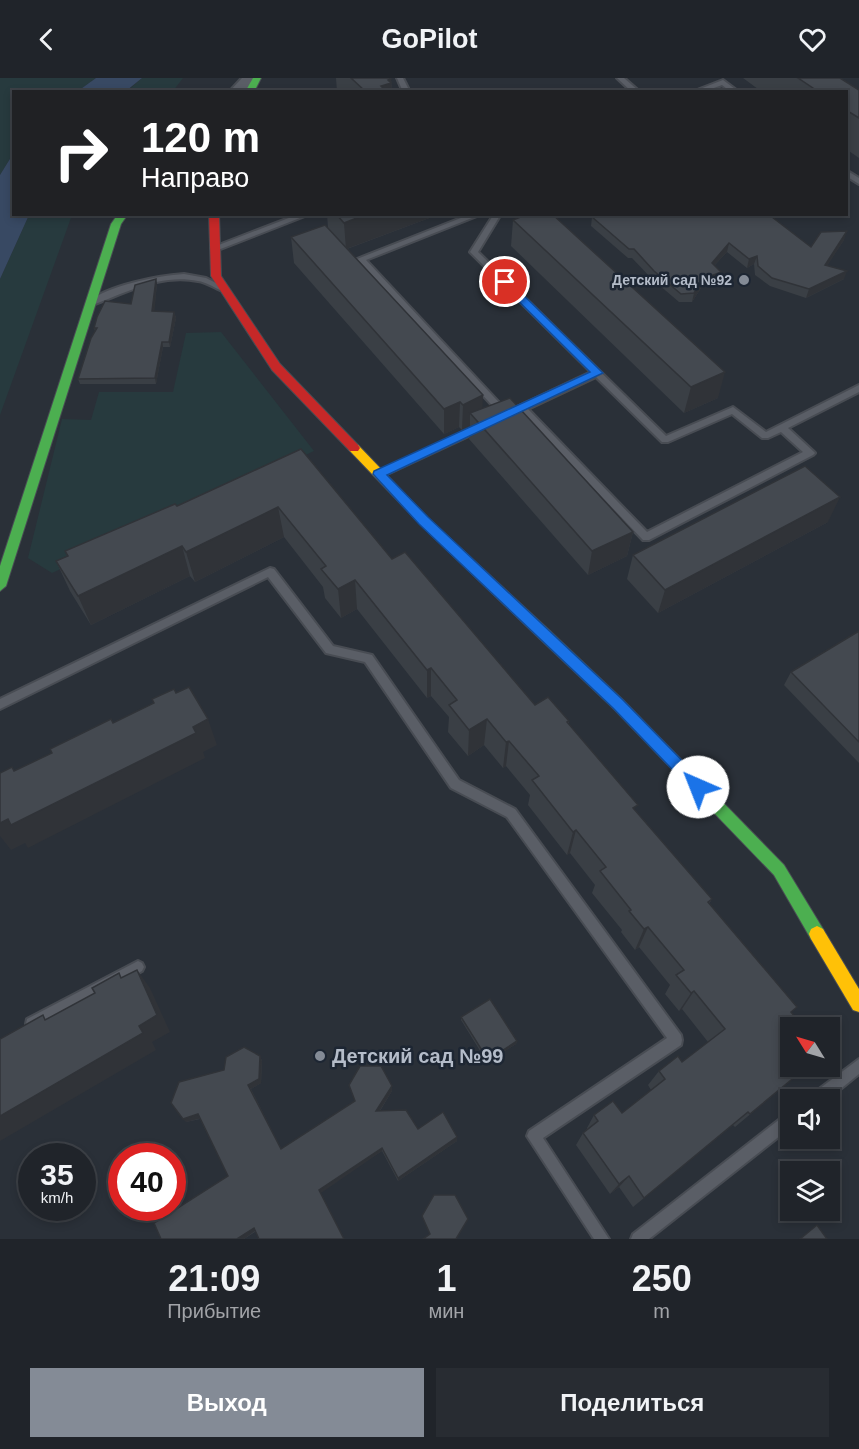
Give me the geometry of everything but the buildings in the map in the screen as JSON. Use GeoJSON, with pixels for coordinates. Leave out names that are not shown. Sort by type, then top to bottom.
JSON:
{"type":"FeatureCollection","features":[{"type":"Feature","properties":{"kind":"street"},"geometry":{"type":"LineString","coordinates":[[238,90],[250,78]]}},
{"type":"Feature","properties":{"kind":"street"},"geometry":{"type":"LineString","coordinates":[[0,586],[3,568],[116,224],[122,216]]}},
{"type":"Feature","properties":{"kind":"street"},"geometry":{"type":"LineString","coordinates":[[214,216],[216,276],[276,368],[424,521],[618,704],[779,870],[859,1004]]}},
{"type":"Feature","properties":{"kind":"lane"},"geometry":{"type":"LineString","coordinates":[[620,78],[635,90]]}},
{"type":"Feature","properties":{"kind":"lane"},"geometry":{"type":"LineString","coordinates":[[701,90],[723,82],[733,90]]}},
{"type":"Feature","properties":{"kind":"lane"},"geometry":{"type":"LineString","coordinates":[[215,248],[302,216]]}},
{"type":"Feature","properties":{"kind":"lane"},"geometry":{"type":"LineString","coordinates":[[474,216],[361,259],[507,415]]}},
{"type":"Feature","properties":{"kind":"lane"},"geometry":{"type":"LineString","coordinates":[[497,216],[474,252],[665,440],[733,410],[765,436],[859,388]]}},
{"type":"Feature","properties":{"kind":"lane"},"geometry":{"type":"LineString","coordinates":[[91,302],[118,290],[160,278],[199,278],[225,289]]}},
{"type":"Feature","properties":{"kind":"lane"},"geometry":{"type":"LineString","coordinates":[[379,474],[597,373]]}},
{"type":"Feature","properties":{"kind":"lane"},"geometry":{"type":"LineString","coordinates":[[522,408],[646,537],[810,453],[782,428]]}},
{"type":"Feature","properties":{"kind":"lane"},"geometry":{"type":"LineString","coordinates":[[0,704],[270,572],[330,650],[368,658],[455,784],[511,813],[676,1040],[534,1136],[602,1239]]}},
{"type":"Feature","properties":{"kind":"lane"},"geometry":{"type":"LineString","coordinates":[[20,1030],[138,967]]}},
{"type":"Feature","properties":{"kind":"lane"},"geometry":{"type":"LineString","coordinates":[[830,1089],[859,1066]]}},
{"type":"Feature","properties":{"kind":"lane"},"geometry":{"type":"LineString","coordinates":[[638,1239],[780,1128]]}},
{"type":"Feature","properties":{"kind":"green space"},"geometry":{"type":"Polygon","coordinates":[[[0,78],[96,78],[79,90],[12,90],[12,156],[0,175],[0,78]]]}},
{"type":"Feature","properties":{"kind":"green space"},"geometry":{"type":"Polygon","coordinates":[[[142,78],[183,78],[174,90],[128,90],[142,78]]]}},
{"type":"Feature","properties":{"kind":"green space"},"geometry":{"type":"Polygon","coordinates":[[[29,216],[72,216],[0,415],[0,279],[29,216]]]}},
{"type":"Feature","properties":{"kind":"green space"},"geometry":{"type":"Polygon","coordinates":[[[221,332],[314,451],[52,573],[28,558],[62,419],[91,420],[99,392],[173,392],[186,333],[221,332]]]}},
{"type":"Feature","properties":{"kind":"water"},"geometry":{"type":"Polygon","coordinates":[[[96,78],[142,78],[127,90],[79,90],[96,78]]]}},
{"type":"Feature","properties":{"kind":"water"},"geometry":{"type":"Polygon","coordinates":[[[12,156],[12,216],[29,216],[0,279],[0,175],[12,156]]]}},
{"type":"Feature","properties":{"kind":"traffic: fast"},"geometry":{"type":"LineString","coordinates":[[250,90],[257,78]]}},
{"type":"Feature","properties":{"kind":"traffic: fast"},"geometry":{"type":"LineString","coordinates":[[0,586],[116,224],[122,216]]}},
{"type":"Feature","properties":{"kind":"traffic: fast"},"geometry":{"type":"LineString","coordinates":[[545,635],[618,704],[779,870],[817,934]]}},
{"type":"Feature","properties":{"kind":"traffic: slow"},"geometry":{"type":"LineString","coordinates":[[354,448],[424,521],[545,635]]}},
{"type":"Feature","properties":{"kind":"traffic: slow"},"geometry":{"type":"LineString","coordinates":[[817,934],[859,1004]]}},
{"type":"Feature","properties":{"kind":"traffic: jam"},"geometry":{"type":"LineString","coordinates":[[214,216],[216,276],[276,367],[354,448]]}},
{"type":"Feature","properties":{"kind":"place","name":"Детский сад №92"},"geometry":{"type":"Point","coordinates":[744,280]}},
{"type":"Feature","properties":{"kind":"place","name":"Детский сад №99"},"geometry":{"type":"Point","coordinates":[320,1056]}},
{"type":"Feature","properties":{"kind":"route"},"geometry":{"type":"LineString","coordinates":[[505,282],[597,373],[379,474],[424,521],[618,704],[698,787]]}}]}
